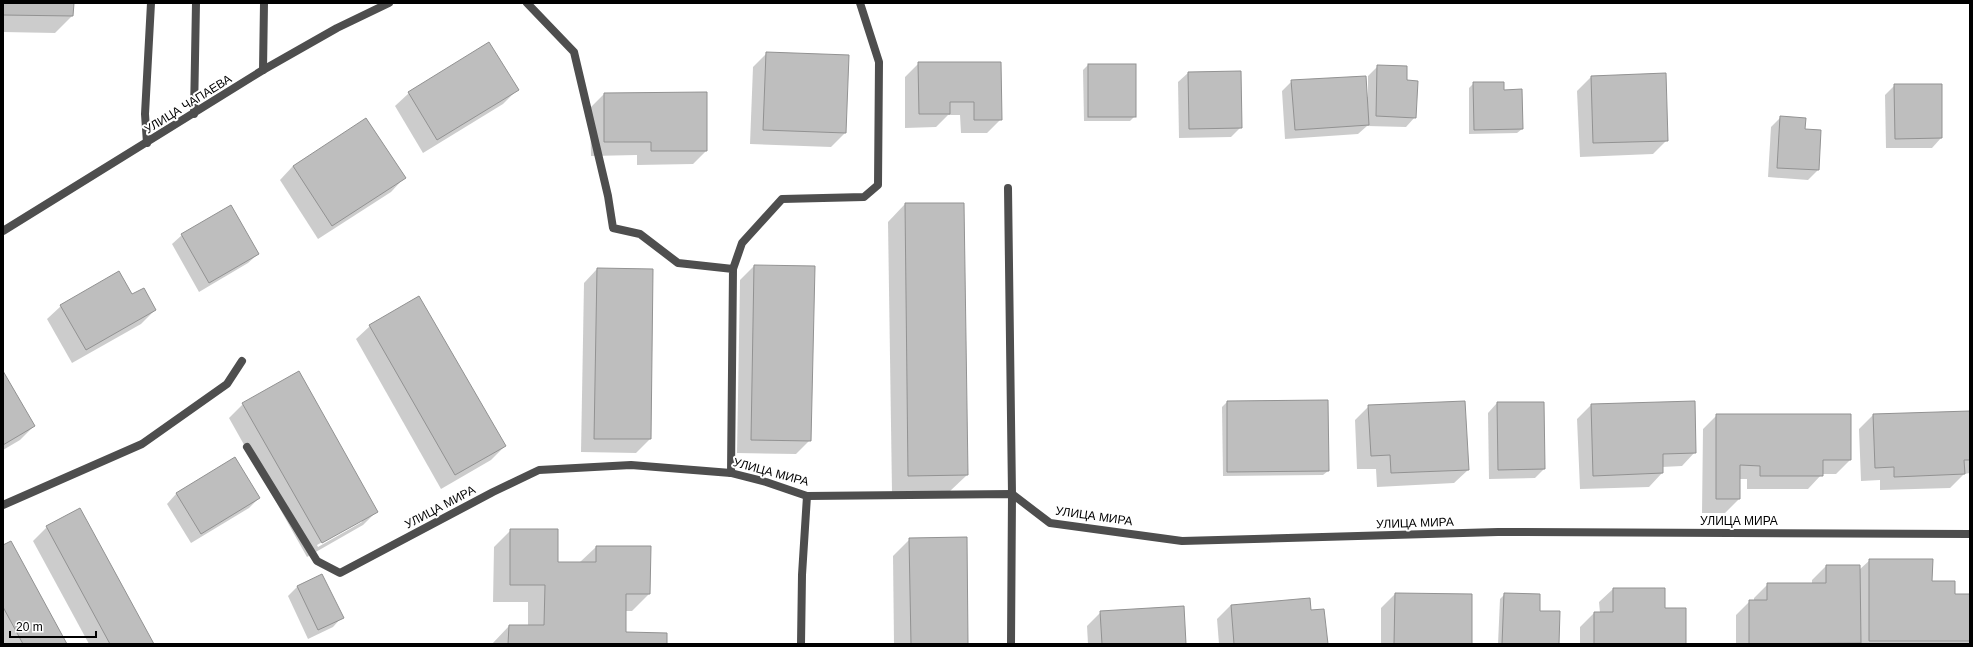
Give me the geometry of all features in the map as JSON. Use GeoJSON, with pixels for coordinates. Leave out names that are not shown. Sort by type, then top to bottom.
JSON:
{"type":"FeatureCollection","features":[{"type":"Feature","properties":{"kind":"street"},"geometry":{"type":"LineString","coordinates":[[147,143],[145,114],[151,3]]}},
{"type":"Feature","properties":{"kind":"street"},"geometry":{"type":"LineString","coordinates":[[194,114],[196,3]]}},
{"type":"Feature","properties":{"kind":"street"},"geometry":{"type":"LineString","coordinates":[[263,70],[264,3]]}},
{"type":"Feature","properties":{"kind":"street","name":"УЛИЦА ЧАПАЕВА"},"geometry":{"type":"LineString","coordinates":[[3,231],[263,70],[337,28],[389,3]]}},
{"type":"Feature","properties":{"kind":"street"},"geometry":{"type":"LineString","coordinates":[[528,3],[574,52],[608,196],[613,228],[640,234],[678,263],[733,269]]}},
{"type":"Feature","properties":{"kind":"street"},"geometry":{"type":"LineString","coordinates":[[731,473],[733,269],[742,243],[782,199],[864,197],[878,185],[879,62],[860,3]]}},
{"type":"Feature","properties":{"kind":"street"},"geometry":{"type":"LineString","coordinates":[[1008,188],[1012,494],[1011,644]]}},
{"type":"Feature","properties":{"kind":"street"},"geometry":{"type":"LineString","coordinates":[[3,506],[142,444],[227,384],[242,361]]}},
{"type":"Feature","properties":{"kind":"street","name":"УЛИЦА МИРА"},"geometry":{"type":"LineString","coordinates":[[247,447],[317,561],[340,573],[493,492],[539,470],[631,465],[731,473],[766,482],[807,496],[1012,494],[1050,523],[1182,541],[1498,532],[1970,534]]}},
{"type":"Feature","properties":{"kind":"street"},"geometry":{"type":"LineString","coordinates":[[801,644],[802,575],[807,496]]}},
{"type":"Feature","properties":{"kind":"building"},"geometry":{"type":"Polygon","coordinates":[[[3,3],[74,3],[73,16],[3,15],[3,3]]]}},
{"type":"Feature","properties":{"kind":"building"},"geometry":{"type":"Polygon","coordinates":[[[489,42],[519,90],[437,140],[408,92],[489,42]]]}},
{"type":"Feature","properties":{"kind":"building"},"geometry":{"type":"Polygon","coordinates":[[[766,52],[849,55],[846,133],[763,130],[766,52]]]}},
{"type":"Feature","properties":{"kind":"building"},"geometry":{"type":"Polygon","coordinates":[[[918,62],[1001,62],[1002,120],[974,120],[974,102],[950,102],[950,114],[919,114],[918,62]]]}},
{"type":"Feature","properties":{"kind":"building"},"geometry":{"type":"Polygon","coordinates":[[[1088,64],[1136,64],[1136,117],[1088,117],[1088,64]]]}},
{"type":"Feature","properties":{"kind":"building"},"geometry":{"type":"Polygon","coordinates":[[[1377,65],[1407,66],[1407,80],[1418,81],[1416,118],[1376,116],[1377,65]]]}},
{"type":"Feature","properties":{"kind":"building"},"geometry":{"type":"Polygon","coordinates":[[[1241,71],[1242,128],[1189,129],[1188,72],[1241,71]]]}},
{"type":"Feature","properties":{"kind":"building"},"geometry":{"type":"Polygon","coordinates":[[[1666,73],[1668,141],[1593,143],[1591,76],[1666,73]]]}},
{"type":"Feature","properties":{"kind":"building"},"geometry":{"type":"Polygon","coordinates":[[[1366,76],[1369,125],[1295,130],[1291,80],[1366,76]]]}},
{"type":"Feature","properties":{"kind":"building"},"geometry":{"type":"Polygon","coordinates":[[[1473,82],[1504,82],[1504,90],[1522,89],[1523,129],[1474,130],[1473,82]]]}},
{"type":"Feature","properties":{"kind":"building"},"geometry":{"type":"Polygon","coordinates":[[[1894,84],[1942,84],[1942,138],[1895,139],[1894,84]]]}},
{"type":"Feature","properties":{"kind":"building"},"geometry":{"type":"Polygon","coordinates":[[[707,92],[707,151],[651,151],[651,142],[604,142],[604,93],[707,92]]]}},
{"type":"Feature","properties":{"kind":"building"},"geometry":{"type":"Polygon","coordinates":[[[1780,116],[1806,118],[1805,129],[1821,130],[1819,170],[1777,168],[1780,116]]]}},
{"type":"Feature","properties":{"kind":"building"},"geometry":{"type":"Polygon","coordinates":[[[366,118],[406,178],[332,226],[293,166],[366,118]]]}},
{"type":"Feature","properties":{"kind":"building"},"geometry":{"type":"Polygon","coordinates":[[[905,203],[964,203],[968,475],[908,476],[905,203]]]}},
{"type":"Feature","properties":{"kind":"building"},"geometry":{"type":"Polygon","coordinates":[[[231,205],[259,254],[209,283],[181,234],[231,205]]]}},
{"type":"Feature","properties":{"kind":"building"},"geometry":{"type":"Polygon","coordinates":[[[754,265],[815,266],[811,441],[751,440],[754,265]]]}},
{"type":"Feature","properties":{"kind":"building"},"geometry":{"type":"Polygon","coordinates":[[[597,268],[653,269],[651,439],[594,439],[597,268]]]}},
{"type":"Feature","properties":{"kind":"building"},"geometry":{"type":"Polygon","coordinates":[[[119,271],[132,294],[144,288],[156,310],[86,350],[60,305],[119,271]]]}},
{"type":"Feature","properties":{"kind":"building"},"geometry":{"type":"Polygon","coordinates":[[[419,296],[506,446],[455,475],[369,325],[419,296]]]}},
{"type":"Feature","properties":{"kind":"building"},"geometry":{"type":"Polygon","coordinates":[[[3,371],[35,426],[3,445],[3,371]]]}},
{"type":"Feature","properties":{"kind":"building"},"geometry":{"type":"Polygon","coordinates":[[[299,371],[378,512],[322,543],[242,403],[299,371]]]}},
{"type":"Feature","properties":{"kind":"building"},"geometry":{"type":"Polygon","coordinates":[[[1328,400],[1329,471],[1227,472],[1227,401],[1328,400]]]}},
{"type":"Feature","properties":{"kind":"building"},"geometry":{"type":"Polygon","coordinates":[[[1465,401],[1469,470],[1391,473],[1390,455],[1371,456],[1368,405],[1465,401]]]}},
{"type":"Feature","properties":{"kind":"building"},"geometry":{"type":"Polygon","coordinates":[[[1695,401],[1696,453],[1663,454],[1663,473],[1593,476],[1591,404],[1695,401]]]}},
{"type":"Feature","properties":{"kind":"building"},"geometry":{"type":"Polygon","coordinates":[[[1497,402],[1544,402],[1545,469],[1498,470],[1497,402]]]}},
{"type":"Feature","properties":{"kind":"building"},"geometry":{"type":"Polygon","coordinates":[[[1970,411],[1970,460],[1964,460],[1965,474],[1894,477],[1894,467],[1875,468],[1873,414],[1970,411]]]}},
{"type":"Feature","properties":{"kind":"building"},"geometry":{"type":"Polygon","coordinates":[[[1716,414],[1851,414],[1851,460],[1823,460],[1823,476],[1760,476],[1760,466],[1740,465],[1740,499],[1716,499],[1716,414]]]}},
{"type":"Feature","properties":{"kind":"building"},"geometry":{"type":"Polygon","coordinates":[[[235,457],[260,498],[201,534],[176,493],[235,457]]]}},
{"type":"Feature","properties":{"kind":"building"},"geometry":{"type":"Polygon","coordinates":[[[80,508],[154,644],[110,644],[46,526],[80,508]]]}},
{"type":"Feature","properties":{"kind":"building"},"geometry":{"type":"Polygon","coordinates":[[[510,529],[558,529],[558,562],[596,562],[596,546],[651,546],[650,594],[626,594],[626,632],[667,633],[667,644],[508,644],[509,625],[544,625],[545,585],[510,585],[510,529]]]}},
{"type":"Feature","properties":{"kind":"building"},"geometry":{"type":"Polygon","coordinates":[[[967,537],[968,644],[911,644],[909,538],[967,537]]]}},
{"type":"Feature","properties":{"kind":"building"},"geometry":{"type":"Polygon","coordinates":[[[11,541],[67,644],[23,644],[3,607],[3,545],[11,541]]]}},
{"type":"Feature","properties":{"kind":"building"},"geometry":{"type":"Polygon","coordinates":[[[1869,559],[1933,559],[1932,581],[1955,581],[1955,594],[1970,594],[1970,641],[1869,641],[1869,559]]]}},
{"type":"Feature","properties":{"kind":"building"},"geometry":{"type":"Polygon","coordinates":[[[1826,565],[1860,565],[1861,643],[1749,644],[1749,600],[1767,600],[1767,583],[1826,583],[1826,565]]]}},
{"type":"Feature","properties":{"kind":"building"},"geometry":{"type":"Polygon","coordinates":[[[322,574],[344,618],[318,630],[297,586],[322,574]]]}},
{"type":"Feature","properties":{"kind":"building"},"geometry":{"type":"Polygon","coordinates":[[[1613,588],[1665,588],[1665,608],[1686,608],[1686,644],[1594,644],[1594,612],[1613,612],[1613,588]]]}},
{"type":"Feature","properties":{"kind":"building"},"geometry":{"type":"Polygon","coordinates":[[[1395,593],[1472,594],[1472,644],[1394,644],[1395,593]]]}},
{"type":"Feature","properties":{"kind":"building"},"geometry":{"type":"Polygon","coordinates":[[[1504,593],[1540,594],[1540,611],[1560,611],[1559,644],[1502,644],[1504,593]]]}},
{"type":"Feature","properties":{"kind":"building"},"geometry":{"type":"Polygon","coordinates":[[[1310,598],[1311,610],[1324,609],[1328,644],[1234,644],[1231,605],[1310,598]]]}},
{"type":"Feature","properties":{"kind":"building"},"geometry":{"type":"Polygon","coordinates":[[[1184,606],[1186,644],[1102,644],[1100,611],[1184,606]]]}}]}
